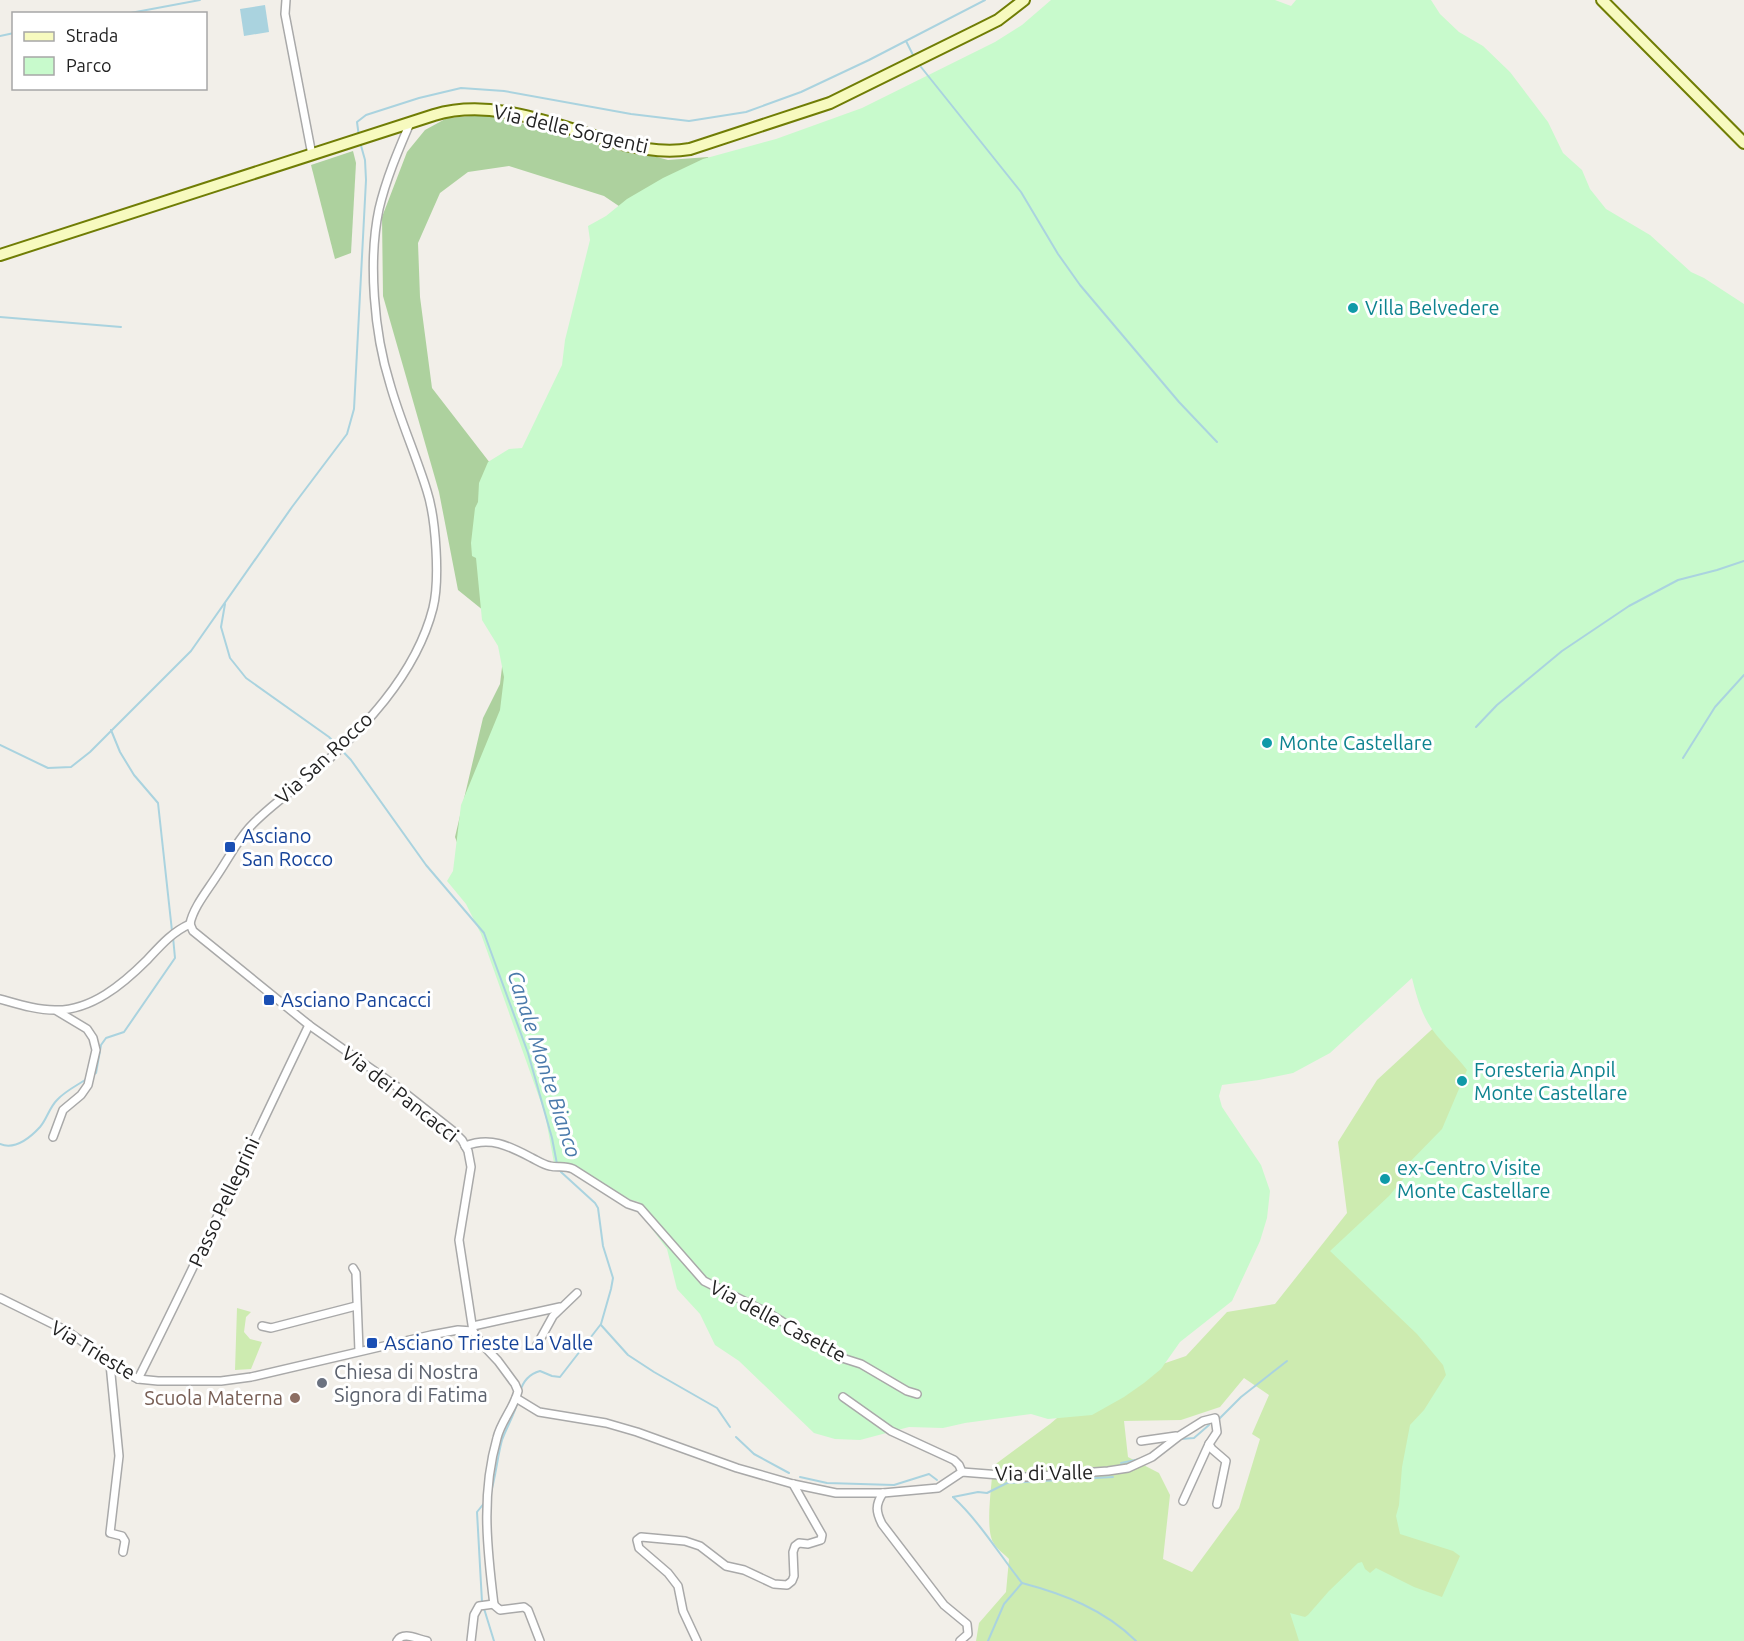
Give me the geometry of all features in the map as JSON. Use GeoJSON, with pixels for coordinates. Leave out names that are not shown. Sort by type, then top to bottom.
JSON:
{"type":"FeatureCollection","features":[{"type":"Feature","properties":{"kind":"main road","name":"Via delle Sorgenti"},"geometry":{"type":"LineString","coordinates":[[0,255],[367,136],[458,109],[486,109],[512,113],[634,147],[651,150],[685,150],[830,103],[988,25],[1024,0]]}},
{"type":"Feature","properties":{"kind":"main road"},"geometry":{"type":"LineString","coordinates":[[1602,0],[1744,143]]}},
{"type":"Feature","properties":{"kind":"street"},"geometry":{"type":"LineString","coordinates":[[286,0],[285,14],[312,154]]}},
{"type":"Feature","properties":{"kind":"street","name":"Via San Rocco"},"geometry":{"type":"LineString","coordinates":[[190,924],[207,891],[249,828],[345,744],[387,696],[404,672],[426,628],[436,592],[436,551],[430,501],[384,363],[375,298],[378,213],[391,171],[410,123]]}},
{"type":"Feature","properties":{"kind":"street"},"geometry":{"type":"LineString","coordinates":[[0,999],[34,1008],[57,1011],[86,1004],[111,991],[141,966],[177,930],[190,924]]}},
{"type":"Feature","properties":{"kind":"street","name":"Via dei Pancacci"},"geometry":{"type":"LineString","coordinates":[[190,924],[193,931],[221,956],[309,1025],[396,1086],[453,1131],[465,1146],[471,1167],[459,1239],[473,1329]]}},
{"type":"Feature","properties":{"kind":"street"},"geometry":{"type":"LineString","coordinates":[[53,1137],[63,1110],[81,1095],[88,1085],[96,1050],[91,1034],[57,1011]]}},
{"type":"Feature","properties":{"kind":"street","name":"Passo Pellegrini"},"geometry":{"type":"LineString","coordinates":[[138,1379],[187,1283],[215,1218],[309,1025]]}},
{"type":"Feature","properties":{"kind":"street","name":"Via delle Casette"},"geometry":{"type":"LineString","coordinates":[[465,1146],[476,1142],[493,1141],[553,1167],[564,1166],[573,1169],[628,1204],[640,1208],[704,1281],[770,1314],[838,1357],[861,1364],[907,1391],[917,1394]]}},
{"type":"Feature","properties":{"kind":"street"},"geometry":{"type":"LineString","coordinates":[[353,1268],[356,1273],[359,1351]]}},
{"type":"Feature","properties":{"kind":"street"},"geometry":{"type":"LineString","coordinates":[[537,1345],[560,1307],[577,1293]]}},
{"type":"Feature","properties":{"kind":"street","name":"Via Trieste"},"geometry":{"type":"LineString","coordinates":[[0,1298],[67,1331],[110,1364],[138,1379],[158,1381],[231,1380],[251,1377],[440,1333],[473,1329],[560,1307]]}},
{"type":"Feature","properties":{"kind":"street"},"geometry":{"type":"LineString","coordinates":[[262,1326],[271,1328],[356,1306]]}},
{"type":"Feature","properties":{"kind":"street"},"geometry":{"type":"LineString","coordinates":[[473,1329],[517,1386],[519,1400],[504,1419],[496,1440],[486,1496],[492,1604]]}},
{"type":"Feature","properties":{"kind":"street"},"geometry":{"type":"LineString","coordinates":[[110,1364],[119,1456],[110,1533],[122,1536],[125,1541],[123,1552]]}},
{"type":"Feature","properties":{"kind":"street"},"geometry":{"type":"LineString","coordinates":[[519,1400],[533,1409],[546,1413],[606,1423],[737,1468],[793,1484],[836,1492],[883,1493],[938,1488],[962,1472],[954,1460],[891,1431],[843,1397]]}},
{"type":"Feature","properties":{"kind":"street","name":"Via di Valle"},"geometry":{"type":"LineString","coordinates":[[962,1472],[1026,1477],[1128,1468],[1152,1457],[1203,1421],[1215,1418],[1217,1432],[1209,1444]]}},
{"type":"Feature","properties":{"kind":"street"},"geometry":{"type":"LineString","coordinates":[[1141,1441],[1179,1436]]}},
{"type":"Feature","properties":{"kind":"street"},"geometry":{"type":"LineString","coordinates":[[1183,1501],[1209,1444]]}},
{"type":"Feature","properties":{"kind":"street"},"geometry":{"type":"LineString","coordinates":[[1209,1444],[1226,1461],[1217,1504]]}},
{"type":"Feature","properties":{"kind":"street"},"geometry":{"type":"LineString","coordinates":[[697,1641],[683,1611],[678,1586],[639,1548],[637,1540],[640,1538],[685,1540],[700,1546],[726,1566],[744,1570],[774,1584],[787,1585],[794,1576],[795,1546],[799,1543],[818,1542],[822,1535],[793,1484]]}},
{"type":"Feature","properties":{"kind":"street"},"geometry":{"type":"LineString","coordinates":[[883,1493],[876,1510],[882,1524],[945,1605],[967,1624],[968,1634],[960,1641]]}},
{"type":"Feature","properties":{"kind":"street"},"geometry":{"type":"LineString","coordinates":[[471,1641],[474,1615],[478,1606],[492,1604],[500,1610],[524,1607],[528,1610],[540,1641]]}},
{"type":"Feature","properties":{"kind":"street"},"geometry":{"type":"LineString","coordinates":[[397,1641],[404,1635],[427,1641]]}},
{"type":"Feature","properties":{"kind":"green space"},"geometry":{"type":"Polygon","coordinates":[[[1051,0],[1275,0],[1291,6],[1296,0],[1431,0],[1440,14],[1459,32],[1483,46],[1510,72],[1548,122],[1563,153],[1582,170],[1590,189],[1606,209],[1650,235],[1691,272],[1744,304],[1744,1641],[1299,1641],[1290,1613],[1305,1617],[1308,1615],[1358,1563],[1362,1562],[1370,1573],[1376,1568],[1414,1587],[1442,1597],[1460,1556],[1453,1551],[1400,1534],[1396,1516],[1410,1425],[1424,1410],[1446,1375],[1443,1365],[1417,1334],[1330,1251],[1389,1196],[1404,1178],[1399,1178],[1403,1169],[1442,1129],[1467,1070],[1428,1023],[1420,1007],[1412,978],[1330,1053],[1293,1073],[1222,1085],[1219,1096],[1222,1107],[1261,1165],[1270,1191],[1267,1218],[1260,1241],[1232,1301],[1180,1342],[1161,1369],[1144,1383],[1092,1415],[1048,1419],[1031,1414],[943,1428],[909,1427],[860,1440],[835,1439],[814,1433],[739,1361],[715,1345],[700,1314],[677,1289],[667,1249],[652,1229],[639,1202],[631,1200],[565,1162],[554,1163],[545,1114],[481,934],[466,904],[447,881],[453,871],[461,805],[500,710],[504,677],[498,646],[482,620],[476,558],[472,556],[471,543],[479,483],[488,462],[509,449],[522,448],[562,365],[565,340],[590,240],[588,226],[663,178],[703,159],[776,139],[862,108],[995,42],[1022,25],[1051,0]]]}},
{"type":"Feature","properties":{"kind":"green space"},"geometry":{"type":"Polygon","coordinates":[[[484,115],[668,160],[708,157],[716,175],[650,227],[604,196],[509,166],[468,172],[440,193],[418,243],[420,297],[432,388],[497,472],[630,523],[495,947],[455,837],[483,718],[500,684],[505,642],[484,611],[458,590],[439,492],[383,296],[382,217],[407,152],[425,130],[447,118],[484,115]]]}},
{"type":"Feature","properties":{"kind":"green space"},"geometry":{"type":"Polygon","coordinates":[[[353,151],[356,163],[351,253],[335,259],[311,165],[353,151]]]}},
{"type":"Feature","properties":{"kind":"green space"},"geometry":{"type":"Polygon","coordinates":[[[1339,372],[1351,372],[1359,391],[1427,435],[1420,440],[1414,458],[1453,473],[1457,512],[1455,586],[1462,682],[1472,718],[1532,639],[1655,561],[1744,623],[1744,1641],[976,1641],[979,1623],[1006,1592],[1009,1559],[994,1544],[989,1527],[993,1466],[1050,1424],[1092,1388],[1186,1356],[1227,1312],[1275,1304],[1347,1213],[1338,1142],[1377,1080],[1467,997],[1482,915],[1466,839],[1396,771],[1324,733],[1290,758],[1254,772],[1234,766],[1233,745],[1260,674],[1256,602],[1262,497],[1267,472],[1307,427],[1331,393],[1339,372]],[[1286,722],[1254,736],[1257,762],[1292,748],[1288,734],[1292,729],[1286,722]],[[1244,1378],[1220,1407],[1181,1420],[1124,1421],[1128,1457],[1159,1473],[1170,1495],[1163,1559],[1192,1572],[1239,1508],[1260,1439],[1252,1434],[1269,1395],[1244,1378]]]}},
{"type":"Feature","properties":{"kind":"green space"},"geometry":{"type":"Polygon","coordinates":[[[237,1308],[251,1312],[246,1317],[244,1332],[250,1339],[262,1342],[251,1369],[235,1370],[237,1308]]]}},
{"type":"Feature","properties":{"kind":"water"},"geometry":{"type":"Polygon","coordinates":[[[265,5],[269,32],[244,36],[240,9],[265,5]]]}},
{"type":"Feature","properties":{"kind":"waterway"},"geometry":{"type":"LineString","coordinates":[[136,12],[200,0]]}},
{"type":"Feature","properties":{"kind":"waterway"},"geometry":{"type":"LineString","coordinates":[[359,137],[357,122],[366,115],[419,98],[461,88],[504,91],[631,114],[689,121],[746,112],[801,92],[985,0]]}},
{"type":"Feature","properties":{"kind":"waterway"},"geometry":{"type":"LineString","coordinates":[[0,36],[12,33]]}},
{"type":"Feature","properties":{"kind":"waterway"},"geometry":{"type":"LineString","coordinates":[[906,41],[913,55]]}},
{"type":"Feature","properties":{"kind":"waterway"},"geometry":{"type":"LineString","coordinates":[[921,67],[1021,192],[1058,254],[1080,285],[1179,402],[1217,442]]}},
{"type":"Feature","properties":{"kind":"waterway"},"geometry":{"type":"LineString","coordinates":[[0,745],[48,768],[71,767],[90,752],[191,651],[292,507],[347,434],[354,409],[366,180],[365,160],[360,142]]}},
{"type":"Feature","properties":{"kind":"waterway"},"geometry":{"type":"LineString","coordinates":[[0,317],[121,327]]}},
{"type":"Feature","properties":{"kind":"waterway"},"geometry":{"type":"LineString","coordinates":[[1476,727],[1497,705],[1562,651],[1629,606],[1678,580],[1744,561]]}},
{"type":"Feature","properties":{"kind":"waterway","name":"Canale Monte Bianco"},"geometry":{"type":"LineString","coordinates":[[225,604],[221,627],[230,658],[246,678],[329,737],[351,760],[426,865],[484,933],[528,1053],[557,1164],[561,1172],[598,1208],[603,1246],[613,1278],[601,1324],[560,1377],[536,1372],[527,1378],[520,1392]]}},
{"type":"Feature","properties":{"kind":"waterway"},"geometry":{"type":"LineString","coordinates":[[1683,758],[1715,707],[1744,675]]}},
{"type":"Feature","properties":{"kind":"waterway"},"geometry":{"type":"LineString","coordinates":[[111,730],[120,752],[134,775],[158,803],[172,931]]}},
{"type":"Feature","properties":{"kind":"waterway"},"geometry":{"type":"LineString","coordinates":[[93,1075],[96,1073],[101,1045],[106,1038],[124,1032],[175,958],[173,937]]}},
{"type":"Feature","properties":{"kind":"waterway"},"geometry":{"type":"LineString","coordinates":[[0,1144],[11,1146],[31,1136],[40,1127],[60,1097],[88,1078]]}},
{"type":"Feature","properties":{"kind":"waterway"},"geometry":{"type":"LineString","coordinates":[[601,1325],[628,1355],[717,1408],[730,1427]]}},
{"type":"Feature","properties":{"kind":"waterway"},"geometry":{"type":"LineString","coordinates":[[1219,1419],[1241,1397],[1287,1361]]}},
{"type":"Feature","properties":{"kind":"waterway","name":"Canale Monte Bianco"},"geometry":{"type":"LineString","coordinates":[[490,1495],[502,1440],[518,1400]]}},
{"type":"Feature","properties":{"kind":"waterway"},"geometry":{"type":"LineString","coordinates":[[1181,1439],[1194,1438],[1209,1425]]}},
{"type":"Feature","properties":{"kind":"waterway"},"geometry":{"type":"LineString","coordinates":[[736,1437],[754,1454],[789,1473]]}},
{"type":"Feature","properties":{"kind":"waterway"},"geometry":{"type":"LineString","coordinates":[[1121,1463],[1140,1459]]}},
{"type":"Feature","properties":{"kind":"waterway"},"geometry":{"type":"LineString","coordinates":[[800,1477],[827,1483],[894,1485],[929,1474],[937,1480]]}},
{"type":"Feature","properties":{"kind":"waterway"},"geometry":{"type":"LineString","coordinates":[[953,1497],[978,1492],[987,1493],[1007,1483],[1113,1477]]}},
{"type":"Feature","properties":{"kind":"waterway"},"geometry":{"type":"LineString","coordinates":[[953,1497],[981,1528],[1022,1583]]}},
{"type":"Feature","properties":{"kind":"waterway","name":"Canale Monte Bianco"},"geometry":{"type":"LineString","coordinates":[[485,1502],[477,1512],[482,1602],[494,1641]]}},
{"type":"Feature","properties":{"kind":"waterway"},"geometry":{"type":"LineString","coordinates":[[1022,1583],[1083,1604],[1111,1620],[1136,1641]]}},
{"type":"Feature","properties":{"kind":"waterway"},"geometry":{"type":"LineString","coordinates":[[988,1641],[1004,1604],[1022,1583]]}},
{"type":"Feature","properties":{"kind":"place","name":"Villa Belvedere"},"geometry":{"type":"Point","coordinates":[1353,308]}},
{"type":"Feature","properties":{"kind":"place","name":"Monte Castellare"},"geometry":{"type":"Point","coordinates":[1267,743]}},
{"type":"Feature","properties":{"kind":"place","name":"Asciano San Rocco"},"geometry":{"type":"Point","coordinates":[230,847]}},
{"type":"Feature","properties":{"kind":"place","name":"Asciano Pancacci"},"geometry":{"type":"Point","coordinates":[269,1000]}},
{"type":"Feature","properties":{"kind":"place","name":"Foresteria Anpil Monte Castellare"},"geometry":{"type":"Point","coordinates":[1462,1081]}},
{"type":"Feature","properties":{"kind":"place","name":"ex-Centro Visite Monte Castellare"},"geometry":{"type":"Point","coordinates":[1385,1179]}},
{"type":"Feature","properties":{"kind":"place","name":"Asciano Trieste La Valle"},"geometry":{"type":"Point","coordinates":[372,1343]}},
{"type":"Feature","properties":{"kind":"place","name":"Chiesa di Nostra Signora di Fatima"},"geometry":{"type":"Point","coordinates":[322,1383]}},
{"type":"Feature","properties":{"kind":"place","name":"Scuola Materna"},"geometry":{"type":"Point","coordinates":[295,1398]}}]}
